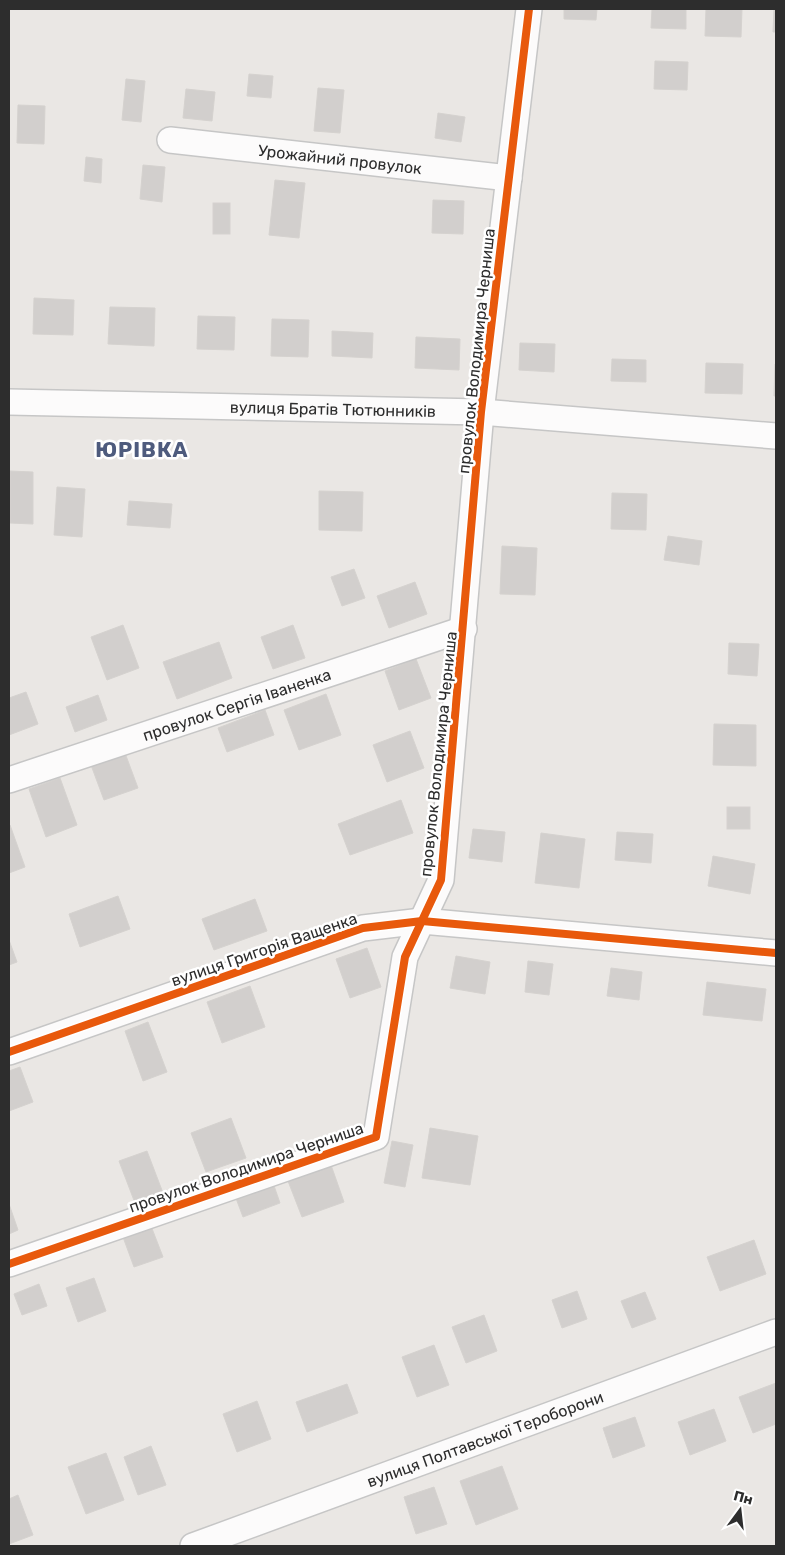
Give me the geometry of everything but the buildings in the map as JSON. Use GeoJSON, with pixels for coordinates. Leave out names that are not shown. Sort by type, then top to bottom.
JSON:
{"type":"FeatureCollection","features":[{"type":"Feature","properties":{"kind":"street","name":"провулок Володимира Черниша"},"geometry":{"type":"LineString","coordinates":[[9,1264],[376,1137],[405,957],[442,880],[481,412],[529,9]]}},
{"type":"Feature","properties":{"kind":"street","name":"Урожайний провулок"},"geometry":{"type":"LineString","coordinates":[[170,140],[509,178]]}},
{"type":"Feature","properties":{"kind":"street","name":"вулиця Братів Тютюнників"},"geometry":{"type":"LineString","coordinates":[[9,402],[481,412],[776,436]]}},
{"type":"Feature","properties":{"kind":"street","name":"провулок Сергія Іваненка"},"geometry":{"type":"LineString","coordinates":[[9,780],[464,629]]}},
{"type":"Feature","properties":{"kind":"street","name":"вулиця Григорія Ващенка"},"geometry":{"type":"LineString","coordinates":[[9,1052],[363,928],[422,921],[776,953]]}},
{"type":"Feature","properties":{"kind":"street","name":"вулиця Полтавської Тероборони"},"geometry":{"type":"LineString","coordinates":[[193,1546],[776,1332]]}},
{"type":"Feature","properties":{"kind":"cycle path"},"geometry":{"type":"LineString","coordinates":[[9,1264],[376,1137],[405,957],[441,880],[481,412],[529,9]]}},
{"type":"Feature","properties":{"kind":"cycle path"},"geometry":{"type":"LineString","coordinates":[[9,1052],[363,928],[422,921],[776,953]]}},
{"type":"Feature","properties":{"kind":"district","name":"ЮРІВКА"},"geometry":{"type":"Point","coordinates":[142,450]}}]}
